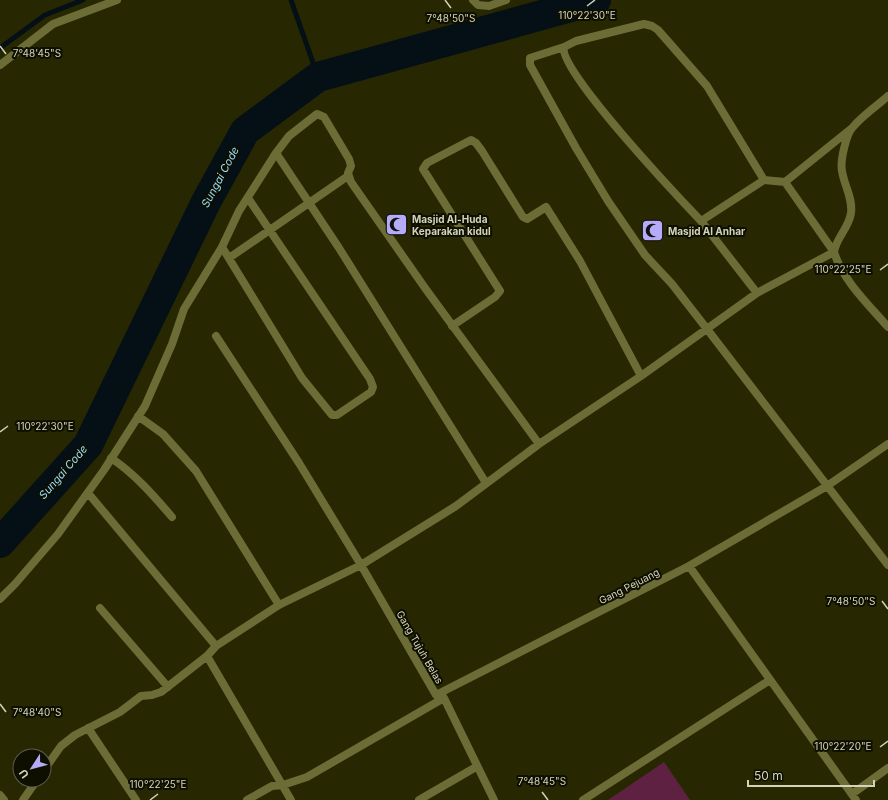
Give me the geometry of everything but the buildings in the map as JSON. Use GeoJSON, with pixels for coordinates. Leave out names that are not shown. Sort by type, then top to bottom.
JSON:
{"type":"FeatureCollection","features":[{"type":"Feature","properties":{"kind":"street"},"geometry":{"type":"LineString","coordinates":[[0,65],[53,24],[117,0]]}},
{"type":"Feature","properties":{"kind":"street"},"geometry":{"type":"LineString","coordinates":[[473,0],[478,5],[489,6],[506,0]]}},
{"type":"Feature","properties":{"kind":"street"},"geometry":{"type":"LineString","coordinates":[[764,180],[707,86],[658,30],[652,26],[644,24],[576,41],[564,47],[530,58],[530,65],[534,75],[576,148],[645,255],[672,284],[707,328],[888,565]]}},
{"type":"Feature","properties":{"kind":"street"},"geometry":{"type":"LineString","coordinates":[[564,47],[564,55],[575,73],[607,116],[655,173],[701,221],[757,293]]}},
{"type":"Feature","properties":{"kind":"street"},"geometry":{"type":"LineString","coordinates":[[701,221],[764,180],[785,182],[852,128],[888,96]]}},
{"type":"Feature","properties":{"kind":"street"},"geometry":{"type":"LineString","coordinates":[[0,600],[58,534],[88,493],[138,416],[155,384],[184,309],[222,247],[239,211],[276,153],[289,136],[320,114],[324,117],[349,159],[351,166],[348,176],[229,258]]}},
{"type":"Feature","properties":{"kind":"street"},"geometry":{"type":"LineString","coordinates":[[834,252],[835,246],[848,223],[851,213],[851,201],[842,171],[842,158],[852,128]]}},
{"type":"Feature","properties":{"kind":"street"},"geometry":{"type":"LineString","coordinates":[[452,326],[495,297],[500,291],[423,169],[427,163],[471,140],[476,143],[482,151],[523,217],[527,219],[546,206],[594,287],[641,376]]}},
{"type":"Feature","properties":{"kind":"street"},"geometry":{"type":"LineString","coordinates":[[276,153],[339,248],[486,483]]}},
{"type":"Feature","properties":{"kind":"street"},"geometry":{"type":"LineString","coordinates":[[348,176],[452,326],[539,444]]}},
{"type":"Feature","properties":{"kind":"street"},"geometry":{"type":"LineString","coordinates":[[785,182],[834,252],[837,262],[845,274],[888,327]]}},
{"type":"Feature","properties":{"kind":"street"},"geometry":{"type":"LineString","coordinates":[[222,247],[302,378],[332,415],[336,415],[371,392],[373,387],[370,379],[248,198]]}},
{"type":"Feature","properties":{"kind":"street"},"geometry":{"type":"LineString","coordinates":[[52,759],[61,746],[75,735],[120,712],[141,696],[152,695],[168,687],[207,656],[216,646],[279,605],[361,565],[456,506],[539,444],[641,376],[757,293],[834,252]]}},
{"type":"Feature","properties":{"kind":"street","name":"Gang Tujuh Belas"},"geometry":{"type":"LineString","coordinates":[[216,336],[299,463],[440,696],[494,800]]}},
{"type":"Feature","properties":{"kind":"street"},"geometry":{"type":"LineString","coordinates":[[138,416],[163,434],[196,471],[279,605]]}},
{"type":"Feature","properties":{"kind":"street","name":"Gang Pejuang"},"geometry":{"type":"LineString","coordinates":[[247,800],[272,786],[283,785],[307,777],[440,696],[689,566],[827,486],[888,444]]}},
{"type":"Feature","properties":{"kind":"street"},"geometry":{"type":"LineString","coordinates":[[111,458],[123,466],[147,488],[172,517]]}},
{"type":"Feature","properties":{"kind":"street"},"geometry":{"type":"LineString","coordinates":[[88,493],[216,646]]}},
{"type":"Feature","properties":{"kind":"street"},"geometry":{"type":"LineString","coordinates":[[689,566],[838,777],[854,797],[888,768]]}},
{"type":"Feature","properties":{"kind":"street"},"geometry":{"type":"LineString","coordinates":[[100,608],[168,687]]}},
{"type":"Feature","properties":{"kind":"street"},"geometry":{"type":"LineString","coordinates":[[207,656],[291,800]]}},
{"type":"Feature","properties":{"kind":"street"},"geometry":{"type":"LineString","coordinates":[[583,800],[770,680]]}},
{"type":"Feature","properties":{"kind":"street"},"geometry":{"type":"LineString","coordinates":[[88,728],[136,800]]}},
{"type":"Feature","properties":{"kind":"street"},"geometry":{"type":"LineString","coordinates":[[419,800],[476,767]]}},
{"type":"Feature","properties":{"kind":"street"},"geometry":{"type":"LineString","coordinates":[[23,800],[31,788]]}},
{"type":"Feature","properties":{"kind":"street"},"geometry":{"type":"LineString","coordinates":[[0,795],[4,800]]}},
{"type":"Feature","properties":{"kind":"shaded area"},"geometry":{"type":"Polygon","coordinates":[[[664,762],[690,800],[608,800],[664,762]]]}},
{"type":"Feature","properties":{"kind":"waterway"},"geometry":{"type":"LineString","coordinates":[[0,48],[45,15],[83,0]]}},
{"type":"Feature","properties":{"kind":"waterway"},"geometry":{"type":"LineString","coordinates":[[291,0],[318,77]]}},
{"type":"Feature","properties":{"kind":"waterway","name":"Sungai Code"},"geometry":{"type":"LineString","coordinates":[[0,543],[88,445],[206,202],[245,131],[318,77],[596,0]]}},
{"type":"Feature","properties":{"kind":"place","name":"Masjid Al-Huda Keparakan kidul"},"geometry":{"type":"Point","coordinates":[396,225]}},
{"type":"Feature","properties":{"kind":"place","name":"Masjid Al Anhar"},"geometry":{"type":"Point","coordinates":[653,231]}}]}
